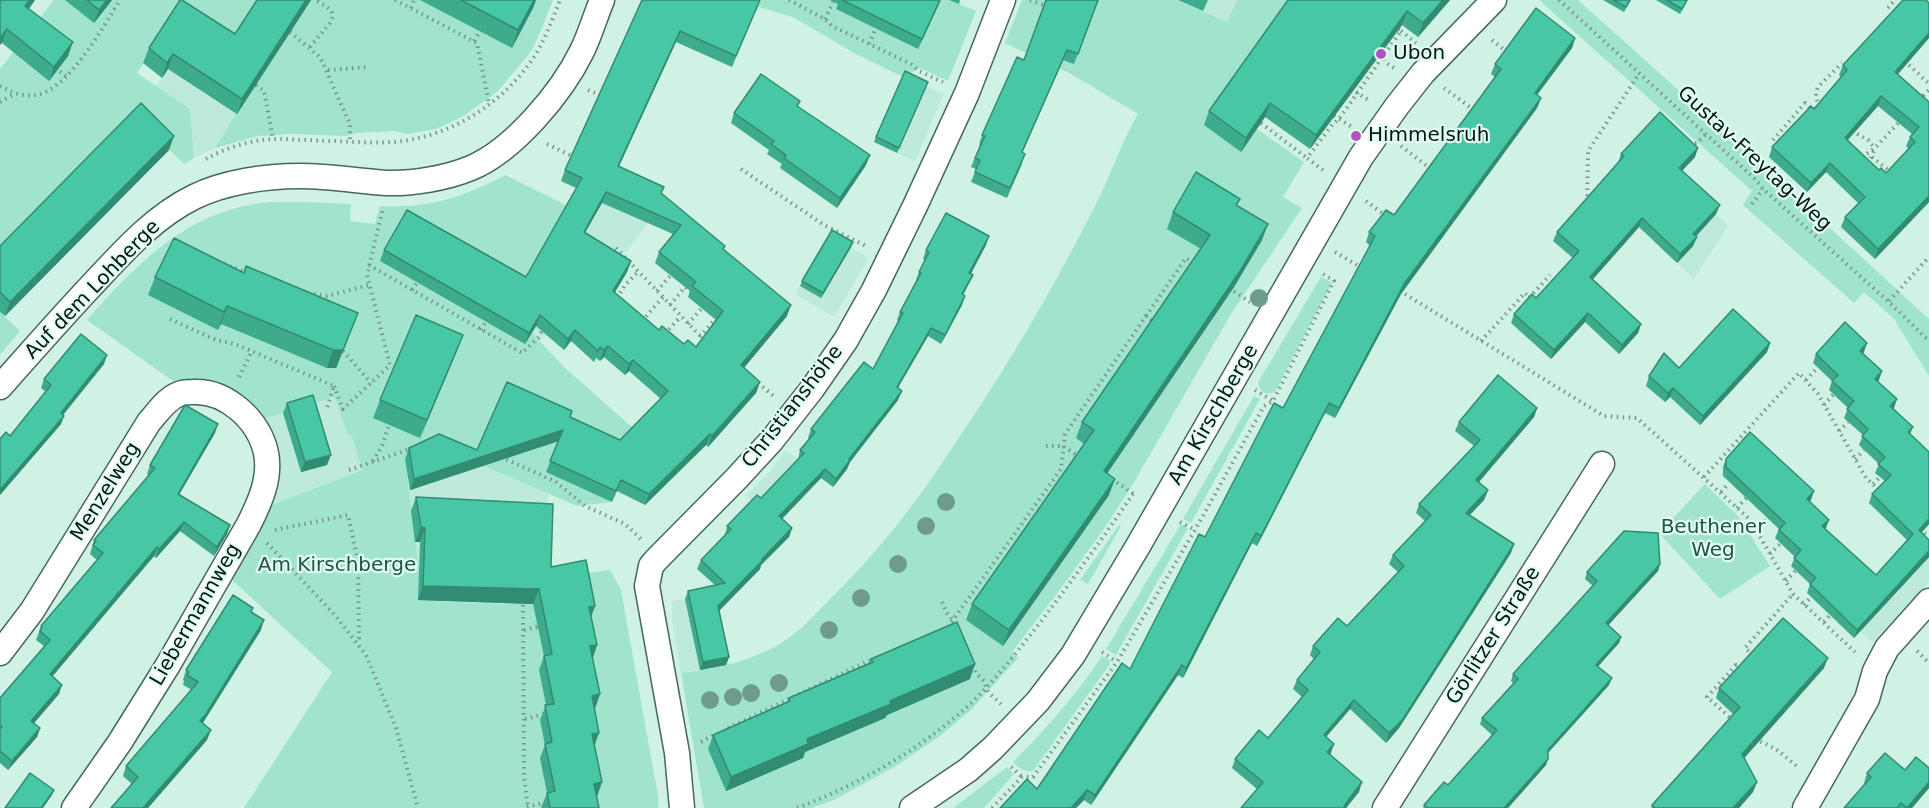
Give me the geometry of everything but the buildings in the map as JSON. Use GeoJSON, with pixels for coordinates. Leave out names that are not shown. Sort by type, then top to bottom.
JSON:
{"type":"FeatureCollection","features":[{"type":"Feature","properties":{"kind":"street","name":"Auf dem Lohberge"},"geometry":{"type":"LineString","coordinates":[[0,387],[42,338],[149,227],[193,197],[239,182],[300,176],[390,183],[433,179],[472,168],[522,132],[566,80],[582,51],[602,0]]}},
{"type":"Feature","properties":{"kind":"street","name":"Christianshöhe"},"geometry":{"type":"LineString","coordinates":[[682,808],[677,753],[647,586],[651,566],[737,478],[795,411],[846,340],[891,256],[967,93],[1003,0]]}},
{"type":"Feature","properties":{"kind":"street","name":"Am Kirschberge"},"geometry":{"type":"LineString","coordinates":[[912,808],[968,770],[1019,722],[1060,675],[1083,640],[1361,158],[1423,73],[1494,0]]}},
{"type":"Feature","properties":{"kind":"street","name":"Menzelweg"},"geometry":{"type":"LineString","coordinates":[[0,653],[32,610],[149,422],[165,403],[180,393],[204,392],[227,399],[242,411]]}},
{"type":"Feature","properties":{"kind":"street","name":"Liebermannweg"},"geometry":{"type":"LineString","coordinates":[[74,808],[120,742],[253,528],[267,479],[266,452],[257,432],[242,411]]}},
{"type":"Feature","properties":{"kind":"street","name":"Görlitzer Straße"},"geometry":{"type":"LineString","coordinates":[[1385,808],[1602,464]]}},
{"type":"Feature","properties":{"kind":"street"},"geometry":{"type":"LineString","coordinates":[[1805,808],[1867,699],[1875,671],[1887,648],[1929,601]]}},
{"type":"Feature","properties":{"kind":"path"},"geometry":{"type":"LineString","coordinates":[[0,86],[14,94],[40,94],[54,88],[94,42],[120,0]]}},
{"type":"Feature","properties":{"kind":"path"},"geometry":{"type":"LineString","coordinates":[[310,47],[333,16],[331,10],[316,0]]}},
{"type":"Feature","properties":{"kind":"path"},"geometry":{"type":"LineString","coordinates":[[395,0],[477,43],[489,105]]}},
{"type":"Feature","properties":{"kind":"path"},"geometry":{"type":"LineString","coordinates":[[411,8],[414,0]]}},
{"type":"Feature","properties":{"kind":"path"},"geometry":{"type":"LineString","coordinates":[[206,159],[245,145],[273,139],[374,143],[404,141],[436,133],[459,123],[501,96],[514,81],[536,53],[560,0]]}},
{"type":"Feature","properties":{"kind":"path"},"geometry":{"type":"LineString","coordinates":[[789,0],[825,18],[832,26],[911,64],[933,78]]}},
{"type":"Feature","properties":{"kind":"path"},"geometry":{"type":"LineString","coordinates":[[1030,0],[1044,5]]}},
{"type":"Feature","properties":{"kind":"path","name":"Gustav-Freytag-Weg"},"geometry":{"type":"LineString","coordinates":[[1559,0],[1929,341]]}},
{"type":"Feature","properties":{"kind":"path"},"geometry":{"type":"LineString","coordinates":[[1888,8],[1895,0]]}},
{"type":"Feature","properties":{"kind":"path"},"geometry":{"type":"LineString","coordinates":[[825,18],[833,2]]}},
{"type":"Feature","properties":{"kind":"path"},"geometry":{"type":"LineString","coordinates":[[103,11],[110,16]]}},
{"type":"Feature","properties":{"kind":"path"},"geometry":{"type":"LineString","coordinates":[[1401,20],[1396,27],[1416,42]]}},
{"type":"Feature","properties":{"kind":"path"},"geometry":{"type":"LineString","coordinates":[[869,44],[876,28]]}},
{"type":"Feature","properties":{"kind":"path"},"geometry":{"type":"LineString","coordinates":[[474,41],[480,31]]}},
{"type":"Feature","properties":{"kind":"path"},"geometry":{"type":"LineString","coordinates":[[1307,158],[1401,31]]}},
{"type":"Feature","properties":{"kind":"path"},"geometry":{"type":"LineString","coordinates":[[290,32],[310,47],[328,70],[350,124],[350,142]]}},
{"type":"Feature","properties":{"kind":"path"},"geometry":{"type":"LineString","coordinates":[[1492,40],[1508,52]]}},
{"type":"Feature","properties":{"kind":"path"},"geometry":{"type":"LineString","coordinates":[[1382,55],[1385,62],[1395,69]]}},
{"type":"Feature","properties":{"kind":"path"},"geometry":{"type":"LineString","coordinates":[[47,62],[66,76]]}},
{"type":"Feature","properties":{"kind":"path"},"geometry":{"type":"LineString","coordinates":[[1826,111],[1818,103],[1816,92],[1818,87],[1842,63]]}},
{"type":"Feature","properties":{"kind":"path"},"geometry":{"type":"LineString","coordinates":[[1910,65],[1929,84]]}},
{"type":"Feature","properties":{"kind":"path"},"geometry":{"type":"LineString","coordinates":[[328,70],[369,67]]}},
{"type":"Feature","properties":{"kind":"path"},"geometry":{"type":"LineString","coordinates":[[1587,203],[1588,151],[1639,74]]}},
{"type":"Feature","properties":{"kind":"path"},"geometry":{"type":"LineString","coordinates":[[256,85],[264,91],[273,139]]}},
{"type":"Feature","properties":{"kind":"path"},"geometry":{"type":"LineString","coordinates":[[1349,87],[1363,97]]}},
{"type":"Feature","properties":{"kind":"path"},"geometry":{"type":"LineString","coordinates":[[1914,106],[1929,90]]}},
{"type":"Feature","properties":{"kind":"path"},"geometry":{"type":"LineString","coordinates":[[0,102],[14,94]]}},
{"type":"Feature","properties":{"kind":"path"},"geometry":{"type":"LineString","coordinates":[[1457,98],[1474,111]]}},
{"type":"Feature","properties":{"kind":"path"},"geometry":{"type":"LineString","coordinates":[[1773,140],[1805,103],[1812,110]]}},
{"type":"Feature","properties":{"kind":"path"},"geometry":{"type":"LineString","coordinates":[[1336,106],[1344,111]]}},
{"type":"Feature","properties":{"kind":"path"},"geometry":{"type":"LineString","coordinates":[[1856,152],[1862,158],[1875,148],[1906,115]]}},
{"type":"Feature","properties":{"kind":"path"},"geometry":{"type":"LineString","coordinates":[[1336,117],[1352,127]]}},
{"type":"Feature","properties":{"kind":"path"},"geometry":{"type":"LineString","coordinates":[[1261,123],[1317,165]]}},
{"type":"Feature","properties":{"kind":"path"},"geometry":{"type":"LineString","coordinates":[[1278,136],[1283,130]]}},
{"type":"Feature","properties":{"kind":"path"},"geometry":{"type":"LineString","coordinates":[[1850,130],[1868,140],[1875,148]]}},
{"type":"Feature","properties":{"kind":"path"},"geometry":{"type":"LineString","coordinates":[[1683,145],[1697,143],[1706,134]]}},
{"type":"Feature","properties":{"kind":"path"},"geometry":{"type":"LineString","coordinates":[[1869,166],[1875,148]]}},
{"type":"Feature","properties":{"kind":"path"},"geometry":{"type":"LineString","coordinates":[[1415,157],[1431,169]]}},
{"type":"Feature","properties":{"kind":"path"},"geometry":{"type":"LineString","coordinates":[[1872,157],[1898,176]]}},
{"type":"Feature","properties":{"kind":"path"},"geometry":{"type":"LineString","coordinates":[[741,169],[824,225],[891,256]]}},
{"type":"Feature","properties":{"kind":"path"},"geometry":{"type":"LineString","coordinates":[[170,319],[216,340],[235,344],[334,386],[344,409],[390,365],[367,274],[390,183]]}},
{"type":"Feature","properties":{"kind":"path"},"geometry":{"type":"LineString","coordinates":[[1752,204],[1763,189]]}},
{"type":"Feature","properties":{"kind":"path"},"geometry":{"type":"LineString","coordinates":[[1379,210],[1393,221]]}},
{"type":"Feature","properties":{"kind":"path"},"geometry":{"type":"LineString","coordinates":[[1315,240],[1364,269]]}},
{"type":"Feature","properties":{"kind":"path"},"geometry":{"type":"LineString","coordinates":[[616,248],[709,344]]}},
{"type":"Feature","properties":{"kind":"path"},"geometry":{"type":"LineString","coordinates":[[1889,302],[1929,257]]}},
{"type":"Feature","properties":{"kind":"path"},"geometry":{"type":"LineString","coordinates":[[947,628],[1061,469],[1065,434],[1185,258],[1199,267]]}},
{"type":"Feature","properties":{"kind":"path"},"geometry":{"type":"LineString","coordinates":[[222,263],[252,275]]}},
{"type":"Feature","properties":{"kind":"path"},"geometry":{"type":"LineString","coordinates":[[369,266],[522,353],[538,338],[544,328]]}},
{"type":"Feature","properties":{"kind":"path"},"geometry":{"type":"LineString","coordinates":[[614,304],[625,285],[639,271]]}},
{"type":"Feature","properties":{"kind":"path"},"geometry":{"type":"LineString","coordinates":[[657,291],[671,275]]}},
{"type":"Feature","properties":{"kind":"path"},"geometry":{"type":"LineString","coordinates":[[1481,341],[1525,293],[1529,298],[1550,275]]}},
{"type":"Feature","properties":{"kind":"path"},"geometry":{"type":"LineString","coordinates":[[1007,764],[1022,777],[1033,777],[1117,662],[1195,530],[1264,406],[1272,401],[1334,281]]}},
{"type":"Feature","properties":{"kind":"path"},"geometry":{"type":"LineString","coordinates":[[412,290],[417,283]]}},
{"type":"Feature","properties":{"kind":"path"},"geometry":{"type":"LineString","coordinates":[[305,293],[327,296],[369,285]]}},
{"type":"Feature","properties":{"kind":"path"},"geometry":{"type":"LineString","coordinates":[[1224,285],[1242,297]]}},
{"type":"Feature","properties":{"kind":"path"},"geometry":{"type":"LineString","coordinates":[[670,305],[685,287],[692,293]]}},
{"type":"Feature","properties":{"kind":"path"},"geometry":{"type":"LineString","coordinates":[[1393,287],[1604,416],[1636,418],[1751,521],[1793,594],[1853,651]]}},
{"type":"Feature","properties":{"kind":"path"},"geometry":{"type":"LineString","coordinates":[[326,304],[327,296]]}},
{"type":"Feature","properties":{"kind":"path"},"geometry":{"type":"LineString","coordinates":[[638,326],[663,297]]}},
{"type":"Feature","properties":{"kind":"path"},"geometry":{"type":"LineString","coordinates":[[688,324],[702,308]]}},
{"type":"Feature","properties":{"kind":"path"},"geometry":{"type":"LineString","coordinates":[[661,339],[681,316]]}},
{"type":"Feature","properties":{"kind":"path"},"geometry":{"type":"LineString","coordinates":[[1146,316],[1154,323]]}},
{"type":"Feature","properties":{"kind":"path"},"geometry":{"type":"LineString","coordinates":[[700,337],[715,319]]}},
{"type":"Feature","properties":{"kind":"path"},"geometry":{"type":"LineString","coordinates":[[481,330],[486,322]]}},
{"type":"Feature","properties":{"kind":"path"},"geometry":{"type":"LineString","coordinates":[[234,387],[252,351]]}},
{"type":"Feature","properties":{"kind":"path"},"geometry":{"type":"LineString","coordinates":[[343,351],[370,383]]}},
{"type":"Feature","properties":{"kind":"path"},"geometry":{"type":"LineString","coordinates":[[1806,380],[1818,367]]}},
{"type":"Feature","properties":{"kind":"path"},"geometry":{"type":"LineString","coordinates":[[383,371],[392,375]]}},
{"type":"Feature","properties":{"kind":"path"},"geometry":{"type":"LineString","coordinates":[[1704,477],[1799,373],[1818,394],[1866,478],[1885,496]]}},
{"type":"Feature","properties":{"kind":"path"},"geometry":{"type":"LineString","coordinates":[[751,377],[795,411]]}},
{"type":"Feature","properties":{"kind":"path"},"geometry":{"type":"LineString","coordinates":[[327,408],[334,386]]}},
{"type":"Feature","properties":{"kind":"path"},"geometry":{"type":"LineString","coordinates":[[1094,392],[1103,398]]}},
{"type":"Feature","properties":{"kind":"path"},"geometry":{"type":"LineString","coordinates":[[1824,405],[1834,394]]}},
{"type":"Feature","properties":{"kind":"path"},"geometry":{"type":"LineString","coordinates":[[1839,431],[1848,422]]}},
{"type":"Feature","properties":{"kind":"path"},"geometry":{"type":"LineString","coordinates":[[373,461],[390,425]]}},
{"type":"Feature","properties":{"kind":"path"},"geometry":{"type":"LineString","coordinates":[[1046,446],[1064,446],[1090,464]]}},
{"type":"Feature","properties":{"kind":"path"},"geometry":{"type":"LineString","coordinates":[[349,470],[415,447]]}},
{"type":"Feature","properties":{"kind":"path"},"geometry":{"type":"LineString","coordinates":[[1855,459],[1864,450]]}},
{"type":"Feature","properties":{"kind":"path"},"geometry":{"type":"LineString","coordinates":[[501,457],[556,482],[585,506],[626,524]]}},
{"type":"Feature","properties":{"kind":"path"},"geometry":{"type":"LineString","coordinates":[[796,808],[829,796],[881,769],[918,746],[959,714],[986,687],[1016,654],[1076,576],[1131,492],[1107,475]]}},
{"type":"Feature","properties":{"kind":"path"},"geometry":{"type":"LineString","coordinates":[[1872,484],[1880,477]]}},
{"type":"Feature","properties":{"kind":"path"},"geometry":{"type":"LineString","coordinates":[[1720,492],[1730,483]]}},
{"type":"Feature","properties":{"kind":"path"},"geometry":{"type":"LineString","coordinates":[[1737,508],[1746,498]]}},
{"type":"Feature","properties":{"kind":"path"},"geometry":{"type":"LineString","coordinates":[[1037,502],[1045,508]]}},
{"type":"Feature","properties":{"kind":"path"},"geometry":{"type":"LineString","coordinates":[[253,528],[348,515],[358,561],[359,638],[356,641]]}},
{"type":"Feature","properties":{"kind":"path"},"geometry":{"type":"LineString","coordinates":[[1757,530],[1768,518]]}},
{"type":"Feature","properties":{"kind":"path"},"geometry":{"type":"LineString","coordinates":[[1178,521],[1195,530]]}},
{"type":"Feature","properties":{"kind":"path"},"geometry":{"type":"LineString","coordinates":[[1913,522],[1929,537]]}},
{"type":"Feature","properties":{"kind":"path"},"geometry":{"type":"LineString","coordinates":[[253,528],[334,614],[366,655],[396,728],[418,808]]}},
{"type":"Feature","properties":{"kind":"path"},"geometry":{"type":"LineString","coordinates":[[1770,554],[1780,543]]}},
{"type":"Feature","properties":{"kind":"path"},"geometry":{"type":"LineString","coordinates":[[1786,581],[1795,571]]}},
{"type":"Feature","properties":{"kind":"path"},"geometry":{"type":"LineString","coordinates":[[984,576],[993,582]]}},
{"type":"Feature","properties":{"kind":"path"},"geometry":{"type":"LineString","coordinates":[[522,594],[527,807],[549,802]]}},
{"type":"Feature","properties":{"kind":"path"},"geometry":{"type":"LineString","coordinates":[[1758,660],[1745,648],[1793,594]]}},
{"type":"Feature","properties":{"kind":"path"},"geometry":{"type":"LineString","coordinates":[[1804,605],[1811,597]]}},
{"type":"Feature","properties":{"kind":"path"},"geometry":{"type":"LineString","coordinates":[[942,602],[958,630]]}},
{"type":"Feature","properties":{"kind":"path"},"geometry":{"type":"LineString","coordinates":[[1824,622],[1830,615]]}},
{"type":"Feature","properties":{"kind":"path"},"geometry":{"type":"LineString","coordinates":[[524,630],[545,625]]}},
{"type":"Feature","properties":{"kind":"path"},"geometry":{"type":"LineString","coordinates":[[1102,652],[1117,662]]}},
{"type":"Feature","properties":{"kind":"path"},"geometry":{"type":"LineString","coordinates":[[694,745],[885,654]]}},
{"type":"Feature","properties":{"kind":"path"},"geometry":{"type":"LineString","coordinates":[[971,662],[976,673],[984,681],[988,692],[1019,722]]}},
{"type":"Feature","properties":{"kind":"path"},"geometry":{"type":"LineString","coordinates":[[1738,725],[1707,697],[1736,665],[1746,674]]}},
{"type":"Feature","properties":{"kind":"path"},"geometry":{"type":"LineString","coordinates":[[819,684],[822,689]]}},
{"type":"Feature","properties":{"kind":"path"},"geometry":{"type":"LineString","coordinates":[[525,719],[547,713]]}},
{"type":"Feature","properties":{"kind":"path"},"geometry":{"type":"LineString","coordinates":[[1754,739],[1776,749],[1818,785]]}},
{"type":"Feature","properties":{"kind":"path"},"geometry":{"type":"LineString","coordinates":[[992,808],[1022,777]]}},
{"type":"Feature","properties":{"kind":"shaded area"},"geometry":{"type":"Polygon","coordinates":[[[1177,0],[1237,0],[1227,22],[1177,0]]]}},
{"type":"Feature","properties":{"kind":"shaded area"},"geometry":{"type":"Polygon","coordinates":[[[196,27],[196,87],[237,114],[215,148],[194,158],[190,109],[156,86],[196,27]]]}},
{"type":"Feature","properties":{"kind":"shaded area"},"geometry":{"type":"Polygon","coordinates":[[[903,77],[944,94],[915,161],[874,142],[903,77]]]}},
{"type":"Feature","properties":{"kind":"shaded area"},"geometry":{"type":"Polygon","coordinates":[[[603,202],[648,223],[626,252],[612,252],[607,260],[627,272],[606,306],[551,330],[540,341],[532,333],[583,213],[593,222],[603,202]]]}},
{"type":"Feature","properties":{"kind":"shaded area"},"geometry":{"type":"Polygon","coordinates":[[[1716,214],[1728,226],[1694,279],[1655,243],[1716,214]]]}},
{"type":"Feature","properties":{"kind":"shaded area"},"geometry":{"type":"Polygon","coordinates":[[[830,235],[869,258],[834,317],[795,294],[830,235]]]}},
{"type":"Feature","properties":{"kind":"shaded area"},"geometry":{"type":"Polygon","coordinates":[[[336,397],[347,433],[352,436],[362,470],[272,505],[278,484],[279,462],[263,419],[336,397]]]}},
{"type":"Feature","properties":{"kind":"shaded area"},"geometry":{"type":"Polygon","coordinates":[[[786,450],[821,478],[776,525],[746,496],[786,450]]]}},
{"type":"Feature","properties":{"kind":"shaded area"},"geometry":{"type":"Polygon","coordinates":[[[405,459],[484,466],[548,494],[546,547],[504,604],[418,600],[419,571],[405,459]]]}},
{"type":"Feature","properties":{"kind":"shaded area"},"geometry":{"type":"Polygon","coordinates":[[[1929,551],[1929,582],[1872,643],[1860,631],[1929,551]]]}},
{"type":"Feature","properties":{"kind":"shaded area"},"geometry":{"type":"Polygon","coordinates":[[[685,599],[726,665],[681,673],[672,621],[672,601],[685,599]]]}},
{"type":"Feature","properties":{"kind":"green space"},"geometry":{"type":"Polygon","coordinates":[[[54,0],[553,0],[532,50],[498,91],[462,117],[436,129],[408,134],[393,131],[357,133],[346,136],[293,134],[258,136],[215,148],[236,114],[196,87],[175,15],[137,73],[190,109],[194,158],[184,164],[152,133],[0,255],[0,69],[54,0]]]}},
{"type":"Feature","properties":{"kind":"green space"},"geometry":{"type":"Polygon","coordinates":[[[761,0],[949,0],[976,11],[948,81],[920,68],[903,77],[854,53],[793,17],[758,7],[761,0]]]}},
{"type":"Feature","properties":{"kind":"green space"},"geometry":{"type":"Polygon","coordinates":[[[1022,0],[1177,0],[1227,22],[1237,0],[1293,0],[1257,129],[1304,162],[1283,197],[1302,208],[1231,314],[1133,484],[1104,529],[1012,652],[1018,658],[971,710],[940,736],[896,766],[836,799],[812,808],[704,808],[681,673],[741,661],[770,650],[783,642],[808,622],[881,544],[943,461],[1013,353],[1080,234],[1138,114],[1071,74],[1005,43],[1022,0]]]}},
{"type":"Feature","properties":{"kind":"green space"},"geometry":{"type":"Polygon","coordinates":[[[1539,0],[1578,0],[1929,319],[1929,376],[1894,319],[1864,292],[1854,303],[1743,205],[1752,191],[1539,0]]]}},
{"type":"Feature","properties":{"kind":"green space"},"geometry":{"type":"Polygon","coordinates":[[[505,175],[568,206],[548,303],[532,333],[565,368],[642,436],[612,502],[577,506],[435,445],[405,459],[419,571],[418,600],[503,604],[581,574],[610,570],[621,590],[658,796],[658,808],[244,808],[332,672],[231,579],[272,505],[362,470],[352,436],[347,433],[335,397],[263,419],[237,392],[222,386],[177,384],[87,320],[146,259],[191,227],[216,215],[243,206],[273,202],[351,204],[350,221],[375,224],[380,206],[414,206],[445,200],[475,190],[505,175]]]}},
{"type":"Feature","properties":{"kind":"green space"},"geometry":{"type":"Polygon","coordinates":[[[1321,277],[1332,283],[1275,392],[1264,392],[1258,384],[1260,379],[1321,277]]]}},
{"type":"Feature","properties":{"kind":"green space"},"geometry":{"type":"Polygon","coordinates":[[[0,312],[20,331],[0,355],[0,312]]]}},
{"type":"Feature","properties":{"kind":"green space"},"geometry":{"type":"Polygon","coordinates":[[[1254,396],[1260,399],[1191,523],[1183,519],[1254,396]]]}},
{"type":"Feature","properties":{"kind":"green space","name":"Beuthener Weg"},"geometry":{"type":"Polygon","coordinates":[[[1705,484],[1739,517],[1770,566],[1720,599],[1659,533],[1705,484]]]}},
{"type":"Feature","properties":{"kind":"green space"},"geometry":{"type":"Polygon","coordinates":[[[1181,524],[1188,528],[1116,655],[1106,649],[1181,524]]]}},
{"type":"Feature","properties":{"kind":"green space"},"geometry":{"type":"Polygon","coordinates":[[[1119,525],[1121,526],[1088,584],[1080,580],[1119,525]]]}},
{"type":"Feature","properties":{"kind":"green space"},"geometry":{"type":"Polygon","coordinates":[[[1102,656],[1110,660],[1110,664],[1033,771],[1019,768],[1013,762],[1060,711],[1102,656]]]}},
{"type":"Feature","properties":{"kind":"green space"},"geometry":{"type":"Polygon","coordinates":[[[1007,767],[1014,774],[984,808],[953,808],[1007,767]]]}},
{"type":"Feature","properties":{"kind":"place","name":"Ubon"},"geometry":{"type":"Point","coordinates":[1381,54]}},
{"type":"Feature","properties":{"kind":"place","name":"Himmelsruh"},"geometry":{"type":"Point","coordinates":[1356,136]}}]}
